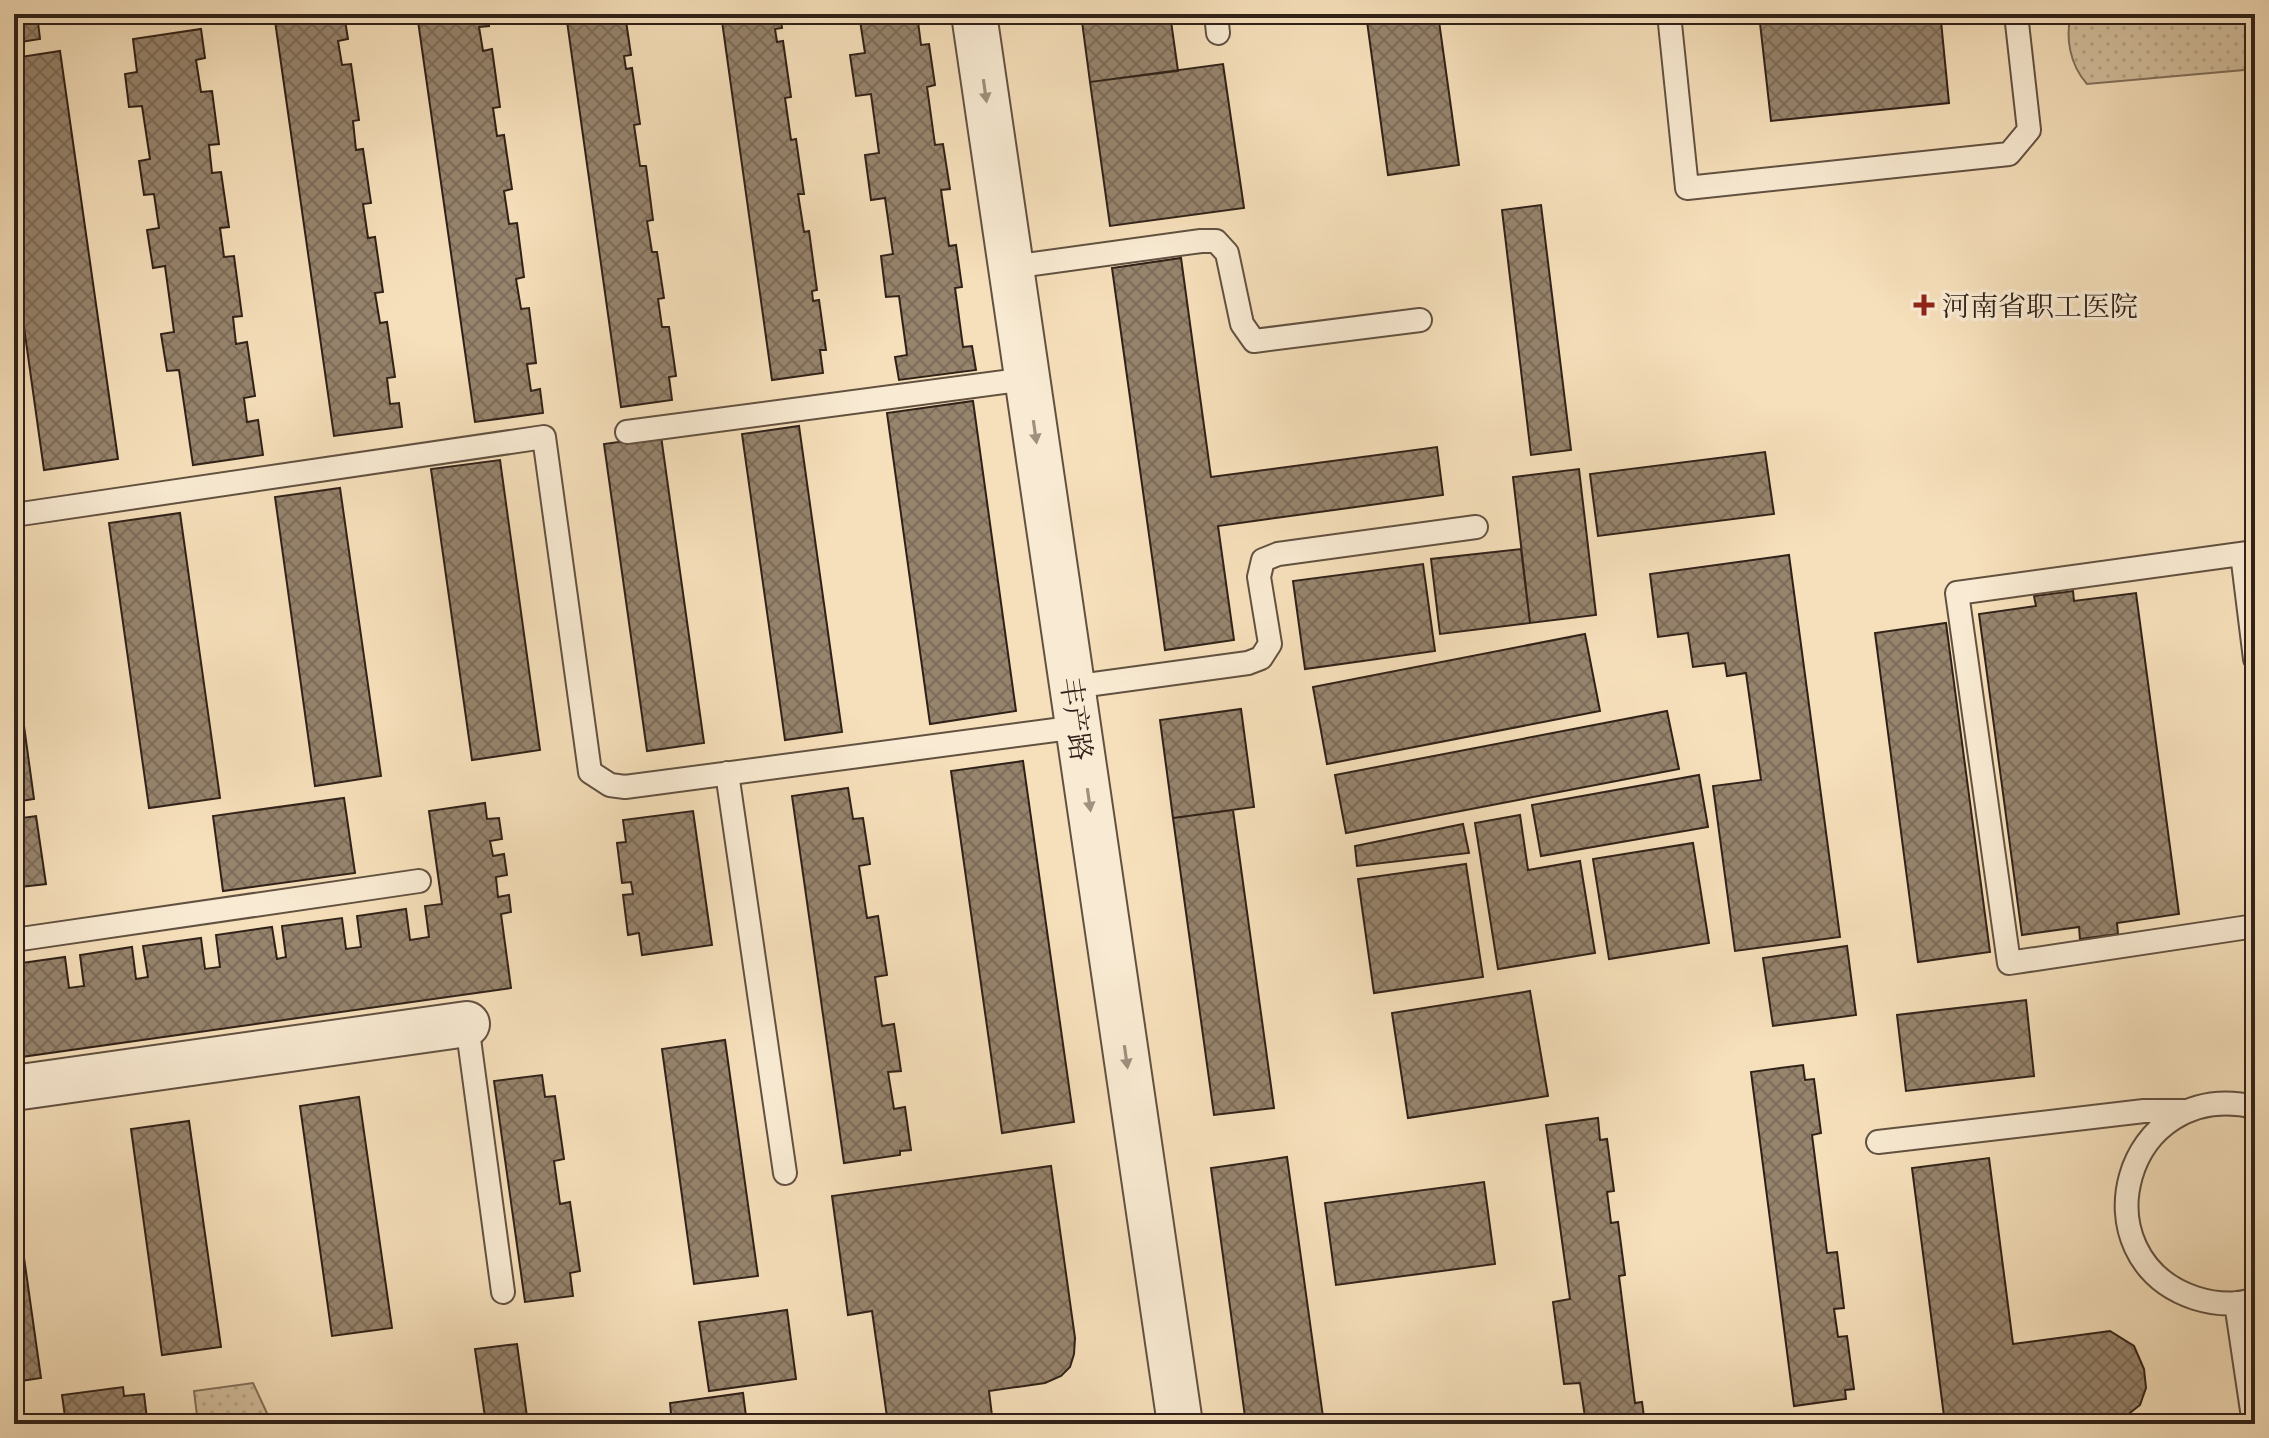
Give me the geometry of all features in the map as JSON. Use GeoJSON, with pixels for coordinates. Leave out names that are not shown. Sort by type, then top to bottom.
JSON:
{"type":"FeatureCollection","features":[{"type":"Feature","properties":{"kind":"street","name":"丰产路"},"geometry":{"type":"LineString","coordinates":[[974,14],[1180,1424]]}},
{"type":"Feature","properties":{"kind":"street"},"geometry":{"type":"LineString","coordinates":[[14,1088],[467,1024]]}},
{"type":"Feature","properties":{"kind":"lane"},"geometry":{"type":"LineString","coordinates":[[1669,14],[1687,188],[2009,154],[2029,130],[2016,14]]}},
{"type":"Feature","properties":{"kind":"lane"},"geometry":{"type":"LineString","coordinates":[[1011,267],[1216,241],[1227,253],[1242,324],[1254,341],[1420,320]]}},
{"type":"Feature","properties":{"kind":"lane"},"geometry":{"type":"LineString","coordinates":[[627,432],[1027,379]]}},
{"type":"Feature","properties":{"kind":"lane"},"geometry":{"type":"LineString","coordinates":[[14,515],[544,437],[590,772],[610,785],[625,787],[727,773],[1075,707],[1248,663],[1261,658],[1270,644],[1259,577],[1263,560],[1278,554],[1476,527]]}},
{"type":"Feature","properties":{"kind":"lane"},"geometry":{"type":"LineString","coordinates":[[2255,659],[2248,553],[1957,593],[2009,963],[2255,926]]}},
{"type":"Feature","properties":{"kind":"lane"},"geometry":{"type":"LineString","coordinates":[[727,773],[785,1173]]}},
{"type":"Feature","properties":{"kind":"lane"},"geometry":{"type":"LineString","coordinates":[[14,940],[419,881]]}},
{"type":"Feature","properties":{"kind":"lane"},"geometry":{"type":"LineString","coordinates":[[467,1024],[503,1292]]}},
{"type":"Feature","properties":{"kind":"lane"},"geometry":{"type":"LineString","coordinates":[[1878,1142],[2144,1111],[2185,1111],[2210,1104],[2236,1103],[2255,1107]]}},
{"type":"Feature","properties":{"kind":"lane"},"geometry":{"type":"LineString","coordinates":[[2185,1111],[2163,1125],[2146,1144],[2133,1166],[2127,1191],[2127,1217],[2134,1242],[2147,1264],[2165,1283],[2205,1301],[2245,1301],[2254,1424]]}},
{"type":"Feature","properties":{"kind":"shaded area"},"geometry":{"type":"Polygon","coordinates":[[[2071,14],[2255,14],[2255,69],[2087,84],[2076,68],[2070,51],[2071,14]]]}},
{"type":"Feature","properties":{"kind":"shaded area"},"geometry":{"type":"Polygon","coordinates":[[[253,1383],[272,1424],[198,1424],[194,1391],[253,1383]]]}},
{"type":"Feature","properties":{"kind":"building"},"geometry":{"type":"Polygon","coordinates":[[[14,14],[37,14],[40,39],[14,43],[14,14]]]}},
{"type":"Feature","properties":{"kind":"building"},"geometry":{"type":"Polygon","coordinates":[[[274,14],[344,14],[348,39],[338,41],[342,65],[351,64],[359,120],[353,121],[356,150],[363,149],[371,203],[363,204],[368,238],[375,237],[383,292],[375,293],[380,323],[387,322],[395,377],[387,378],[390,404],[399,403],[402,427],[334,436],[274,14]]]}},
{"type":"Feature","properties":{"kind":"building"},"geometry":{"type":"Polygon","coordinates":[[[417,14],[487,14],[489,26],[479,27],[483,51],[492,49],[500,107],[493,108],[497,136],[504,135],[512,189],[504,191],[509,224],[517,223],[524,277],[516,279],[521,309],[529,308],[536,363],[527,364],[531,391],[540,389],[543,413],[475,422],[417,14]]]}},
{"type":"Feature","properties":{"kind":"building"},"geometry":{"type":"Polygon","coordinates":[[[566,14],[625,14],[631,55],[624,56],[626,69],[632,68],[640,124],[634,125],[640,166],[646,166],[653,220],[647,221],[652,252],[657,252],[664,298],[658,299],[662,327],[669,327],[676,376],[669,377],[672,400],[621,407],[566,14]]]}},
{"type":"Feature","properties":{"kind":"building"},"geometry":{"type":"Polygon","coordinates":[[[721,14],[780,14],[782,28],[775,29],[777,42],[783,41],[791,97],[785,98],[791,140],[796,139],[804,194],[798,194],[804,232],[809,231],[817,290],[812,291],[813,301],[819,300],[826,350],[820,350],[823,373],[772,380],[721,14]]]}},
{"type":"Feature","properties":{"kind":"building"},"geometry":{"type":"Polygon","coordinates":[[[859,14],[917,14],[921,45],[929,44],[935,85],[927,87],[935,145],[943,144],[950,189],[941,190],[949,246],[956,245],[962,287],[955,288],[963,347],[972,346],[976,370],[899,380],[895,357],[907,355],[899,296],[886,297],[881,256],[893,254],[885,198],[871,200],[865,155],[879,153],[871,94],[856,96],[850,55],[865,53],[859,14]]]}},
{"type":"Feature","properties":{"kind":"building"},"geometry":{"type":"Polygon","coordinates":[[[1081,14],[1170,14],[1178,71],[1090,82],[1081,14]]]}},
{"type":"Feature","properties":{"kind":"building"},"geometry":{"type":"Polygon","coordinates":[[[1366,14],[1438,14],[1459,165],[1388,175],[1366,14]]]}},
{"type":"Feature","properties":{"kind":"building"},"geometry":{"type":"Polygon","coordinates":[[[1759,14],[1966,14],[1967,17],[1941,21],[1949,103],[1771,121],[1759,14]]]}},
{"type":"Feature","properties":{"kind":"building"},"geometry":{"type":"Polygon","coordinates":[[[201,29],[205,58],[196,60],[201,92],[212,91],[219,144],[209,145],[212,173],[221,172],[229,227],[220,228],[224,257],[234,256],[242,316],[233,317],[236,344],[247,342],[255,396],[244,398],[247,422],[258,420],[263,455],[193,465],[179,370],[167,371],[161,334],[174,332],[165,266],[153,268],[147,230],[159,228],[154,194],[144,195],[139,161],[150,159],[142,106],[129,107],[125,74],[137,72],[133,39],[201,29]]]}},
{"type":"Feature","properties":{"kind":"building"},"geometry":{"type":"Polygon","coordinates":[[[60,51],[118,459],[44,470],[14,256],[14,58],[60,51]]]}},
{"type":"Feature","properties":{"kind":"building"},"geometry":{"type":"Polygon","coordinates":[[[1223,64],[1244,208],[1110,226],[1090,82],[1223,64]]]}},
{"type":"Feature","properties":{"kind":"building"},"geometry":{"type":"Polygon","coordinates":[[[1541,205],[1571,450],[1531,455],[1502,210],[1541,205]]]}},
{"type":"Feature","properties":{"kind":"building"},"geometry":{"type":"Polygon","coordinates":[[[1181,258],[1211,477],[1437,447],[1443,495],[1218,526],[1234,640],[1165,650],[1112,268],[1181,258]]]}},
{"type":"Feature","properties":{"kind":"building"},"geometry":{"type":"Polygon","coordinates":[[[973,401],[1016,711],[930,724],[887,413],[973,401]]]}},
{"type":"Feature","properties":{"kind":"building"},"geometry":{"type":"Polygon","coordinates":[[[799,426],[842,732],[785,740],[742,434],[799,426]]]}},
{"type":"Feature","properties":{"kind":"building"},"geometry":{"type":"Polygon","coordinates":[[[661,436],[704,743],[647,751],[604,444],[661,436]]]}},
{"type":"Feature","properties":{"kind":"building"},"geometry":{"type":"Polygon","coordinates":[[[1765,452],[1774,514],[1598,536],[1590,474],[1765,452]]]}},
{"type":"Feature","properties":{"kind":"building"},"geometry":{"type":"Polygon","coordinates":[[[500,460],[540,750],[472,760],[431,469],[500,460]]]}},
{"type":"Feature","properties":{"kind":"building"},"geometry":{"type":"Polygon","coordinates":[[[1579,469],[1596,615],[1530,623],[1513,477],[1579,469]]]}},
{"type":"Feature","properties":{"kind":"building"},"geometry":{"type":"Polygon","coordinates":[[[340,488],[381,776],[315,786],[275,497],[340,488]]]}},
{"type":"Feature","properties":{"kind":"building"},"geometry":{"type":"Polygon","coordinates":[[[180,513],[220,798],[149,808],[109,523],[180,513]]]}},
{"type":"Feature","properties":{"kind":"building"},"geometry":{"type":"Polygon","coordinates":[[[1521,549],[1530,623],[1440,634],[1431,559],[1521,549]]]}},
{"type":"Feature","properties":{"kind":"building"},"geometry":{"type":"Polygon","coordinates":[[[1789,555],[1840,937],[1735,951],[1713,786],[1761,780],[1746,673],[1727,676],[1725,663],[1693,667],[1688,633],[1658,637],[1650,574],[1789,555]]]}},
{"type":"Feature","properties":{"kind":"building"},"geometry":{"type":"Polygon","coordinates":[[[1423,564],[1435,651],[1305,669],[1293,581],[1423,564]]]}},
{"type":"Feature","properties":{"kind":"building"},"geometry":{"type":"Polygon","coordinates":[[[2073,591],[2074,601],[2136,593],[2179,914],[2117,923],[2118,934],[2080,939],[2079,927],[2022,935],[1979,614],[2036,606],[2034,596],[2073,591]]]}},
{"type":"Feature","properties":{"kind":"building"},"geometry":{"type":"Polygon","coordinates":[[[1946,623],[1990,952],[1918,962],[1875,633],[1946,623]]]}},
{"type":"Feature","properties":{"kind":"building"},"geometry":{"type":"Polygon","coordinates":[[[1585,634],[1600,711],[1327,764],[1313,687],[1585,634]]]}},
{"type":"Feature","properties":{"kind":"building"},"geometry":{"type":"Polygon","coordinates":[[[14,658],[21,707],[14,708],[14,658]]]}},
{"type":"Feature","properties":{"kind":"building"},"geometry":{"type":"Polygon","coordinates":[[[1241,709],[1254,807],[1173,818],[1160,720],[1241,709]]]}},
{"type":"Feature","properties":{"kind":"building"},"geometry":{"type":"Polygon","coordinates":[[[1667,711],[1679,769],[1346,833],[1335,775],[1667,711]]]}},
{"type":"Feature","properties":{"kind":"building"},"geometry":{"type":"Polygon","coordinates":[[[24,726],[34,799],[14,802],[14,728],[24,726]]]}},
{"type":"Feature","properties":{"kind":"building"},"geometry":{"type":"Polygon","coordinates":[[[1023,761],[1074,1122],[1002,1133],[951,771],[1023,761]]]}},
{"type":"Feature","properties":{"kind":"building"},"geometry":{"type":"Polygon","coordinates":[[[1699,775],[1708,827],[1541,856],[1532,805],[1699,775]]]}},
{"type":"Feature","properties":{"kind":"building"},"geometry":{"type":"Polygon","coordinates":[[[848,788],[853,819],[863,818],[870,864],[859,866],[867,918],[878,916],[887,975],[875,977],[882,1026],[894,1024],[901,1071],[888,1072],[894,1109],[905,1107],[911,1150],[900,1151],[900,1155],[844,1163],[792,796],[848,788]]]}},
{"type":"Feature","properties":{"kind":"building"},"geometry":{"type":"Polygon","coordinates":[[[344,798],[355,873],[223,891],[213,816],[344,798]]]}},
{"type":"Feature","properties":{"kind":"building"},"geometry":{"type":"Polygon","coordinates":[[[485,803],[487,819],[499,818],[502,839],[490,841],[493,856],[504,854],[507,875],[496,877],[498,897],[509,895],[511,912],[501,914],[511,988],[14,1058],[14,964],[65,957],[69,988],[84,986],[80,955],[132,947],[136,979],[148,977],[143,946],[201,938],[205,969],[220,967],[216,935],[272,927],[277,959],[286,957],[282,926],[342,918],[346,949],[361,947],[357,916],[406,909],[410,940],[429,937],[425,906],[442,904],[429,811],[485,803]]]}},
{"type":"Feature","properties":{"kind":"building"},"geometry":{"type":"Polygon","coordinates":[[[1233,810],[1274,1108],[1214,1115],[1173,818],[1233,810]]]}},
{"type":"Feature","properties":{"kind":"building"},"geometry":{"type":"Polygon","coordinates":[[[693,811],[712,945],[642,955],[639,933],[628,935],[623,895],[633,894],[631,882],[622,883],[617,843],[626,842],[623,820],[693,811]]]}},
{"type":"Feature","properties":{"kind":"building"},"geometry":{"type":"Polygon","coordinates":[[[1520,815],[1528,870],[1580,861],[1595,953],[1498,969],[1475,823],[1520,815]]]}},
{"type":"Feature","properties":{"kind":"building"},"geometry":{"type":"Polygon","coordinates":[[[36,816],[46,884],[20,887],[22,900],[14,901],[14,819],[36,816]]]}},
{"type":"Feature","properties":{"kind":"building"},"geometry":{"type":"Polygon","coordinates":[[[1463,824],[1469,853],[1357,866],[1355,846],[1463,824]]]}},
{"type":"Feature","properties":{"kind":"building"},"geometry":{"type":"Polygon","coordinates":[[[1693,843],[1709,943],[1609,959],[1593,859],[1693,843]]]}},
{"type":"Feature","properties":{"kind":"building"},"geometry":{"type":"Polygon","coordinates":[[[1466,864],[1483,977],[1374,993],[1358,879],[1466,864]]]}},
{"type":"Feature","properties":{"kind":"building"},"geometry":{"type":"Polygon","coordinates":[[[1847,946],[1856,1015],[1773,1026],[1763,958],[1847,946]]]}},
{"type":"Feature","properties":{"kind":"building"},"geometry":{"type":"Polygon","coordinates":[[[1530,991],[1548,1096],[1408,1118],[1392,1013],[1530,991]]]}},
{"type":"Feature","properties":{"kind":"building"},"geometry":{"type":"Polygon","coordinates":[[[2026,1000],[2034,1076],[1906,1091],[1897,1015],[2026,1000]]]}},
{"type":"Feature","properties":{"kind":"building"},"geometry":{"type":"Polygon","coordinates":[[[725,1040],[758,1276],[694,1284],[662,1049],[725,1040]]]}},
{"type":"Feature","properties":{"kind":"building"},"geometry":{"type":"Polygon","coordinates":[[[1803,1065],[1805,1080],[1814,1079],[1821,1133],[1812,1135],[1827,1253],[1837,1252],[1844,1308],[1834,1309],[1838,1337],[1847,1336],[1854,1389],[1845,1390],[1846,1399],[1794,1406],[1751,1072],[1803,1065]]]}},
{"type":"Feature","properties":{"kind":"building"},"geometry":{"type":"Polygon","coordinates":[[[542,1075],[545,1097],[555,1096],[564,1159],[554,1161],[560,1204],[570,1202],[580,1271],[570,1273],[573,1296],[525,1302],[494,1081],[542,1075]]]}},
{"type":"Feature","properties":{"kind":"building"},"geometry":{"type":"Polygon","coordinates":[[[359,1097],[392,1328],[332,1336],[300,1106],[359,1097]]]}},
{"type":"Feature","properties":{"kind":"building"},"geometry":{"type":"Polygon","coordinates":[[[1598,1118],[1600,1140],[1607,1139],[1614,1191],[1607,1192],[1611,1223],[1618,1222],[1625,1275],[1619,1276],[1635,1403],[1642,1402],[1645,1424],[1586,1424],[1580,1383],[1564,1384],[1553,1302],[1570,1299],[1546,1125],[1598,1118]]]}},
{"type":"Feature","properties":{"kind":"building"},"geometry":{"type":"Polygon","coordinates":[[[189,1121],[221,1347],[162,1355],[131,1129],[189,1121]]]}},
{"type":"Feature","properties":{"kind":"building"},"geometry":{"type":"Polygon","coordinates":[[[1287,1157],[1324,1424],[1246,1424],[1211,1168],[1287,1157]]]}},
{"type":"Feature","properties":{"kind":"building"},"geometry":{"type":"Polygon","coordinates":[[[1989,1158],[2013,1344],[2110,1331],[2134,1346],[2144,1369],[2146,1388],[2140,1405],[2121,1420],[2087,1424],[1945,1424],[1912,1168],[1989,1158]]]}},
{"type":"Feature","properties":{"kind":"building"},"geometry":{"type":"Polygon","coordinates":[[[1051,1166],[1075,1338],[1070,1367],[1061,1376],[1045,1383],[989,1391],[993,1424],[888,1424],[872,1311],[848,1315],[832,1196],[1051,1166]]]}},
{"type":"Feature","properties":{"kind":"building"},"geometry":{"type":"Polygon","coordinates":[[[1484,1182],[1495,1264],[1336,1285],[1325,1203],[1484,1182]]]}},
{"type":"Feature","properties":{"kind":"building"},"geometry":{"type":"Polygon","coordinates":[[[14,1187],[41,1378],[14,1382],[14,1187]]]}},
{"type":"Feature","properties":{"kind":"building"},"geometry":{"type":"Polygon","coordinates":[[[787,1310],[796,1379],[709,1391],[699,1322],[787,1310]]]}},
{"type":"Feature","properties":{"kind":"building"},"geometry":{"type":"Polygon","coordinates":[[[517,1344],[528,1424],[486,1424],[475,1349],[517,1344]]]}},
{"type":"Feature","properties":{"kind":"building"},"geometry":{"type":"Polygon","coordinates":[[[123,1387],[124,1396],[144,1394],[147,1419],[136,1420],[136,1424],[66,1424],[62,1395],[123,1387]]]}},
{"type":"Feature","properties":{"kind":"building"},"geometry":{"type":"Polygon","coordinates":[[[743,1393],[747,1424],[672,1424],[670,1403],[743,1393]]]}},
{"type":"Feature","properties":{"kind":"place","name":"河南省职工医院"},"geometry":{"type":"Point","coordinates":[1924,305]}}]}
